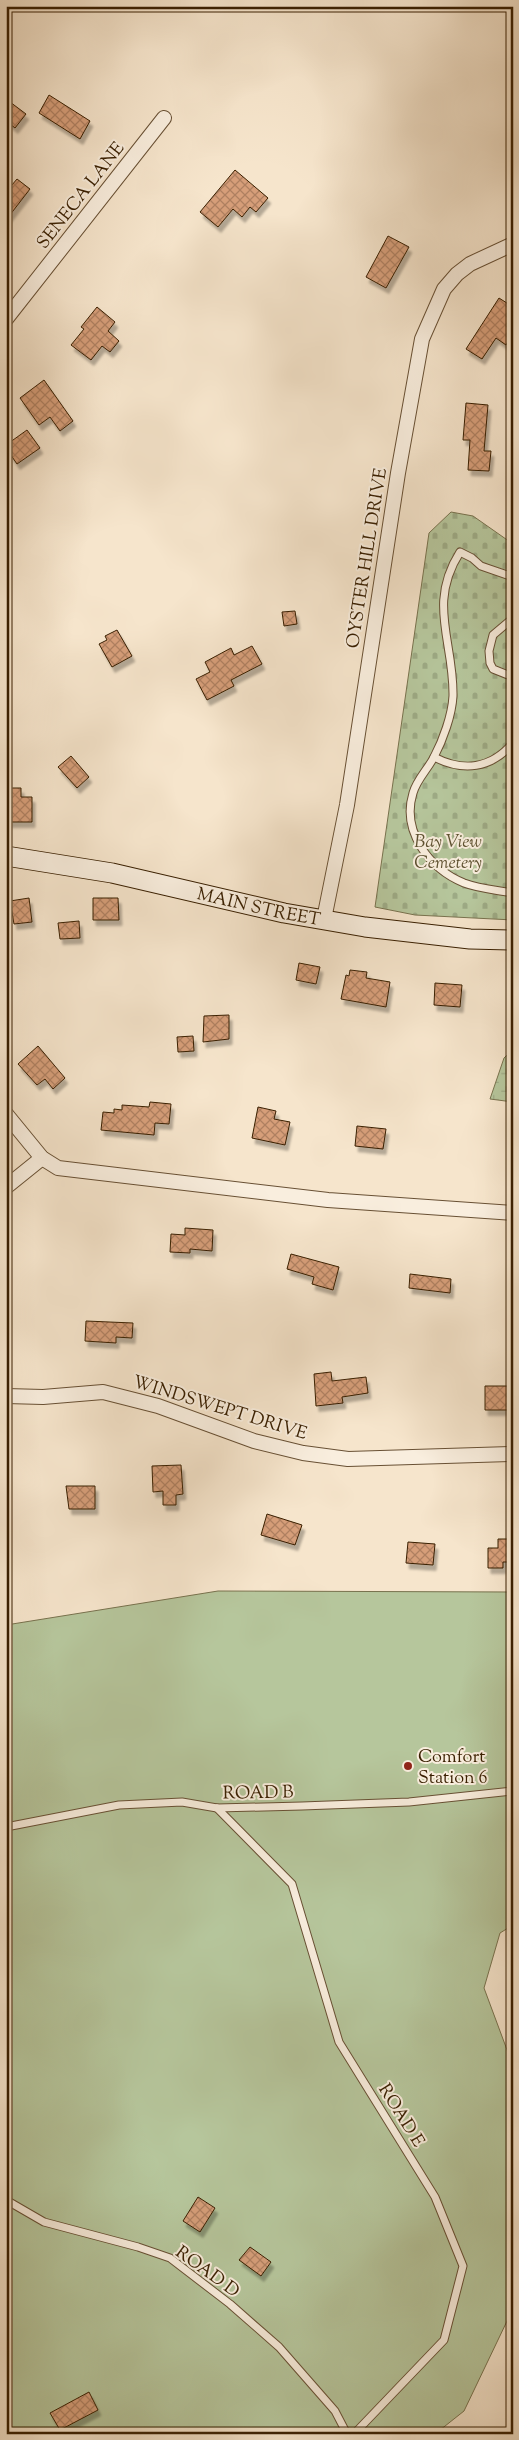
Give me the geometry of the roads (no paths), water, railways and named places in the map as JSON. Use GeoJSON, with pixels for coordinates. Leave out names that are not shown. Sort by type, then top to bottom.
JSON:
{"type":"FeatureCollection","features":[{"type":"Feature","properties":{"kind":"main road","name":"MAIN STREET"},"geometry":{"type":"LineString","coordinates":[[6,856],[112,873],[284,913],[365,927],[460,938],[513,940]]}},
{"type":"Feature","properties":{"kind":"street","name":"SENECA LANE"},"geometry":{"type":"LineString","coordinates":[[6,319],[164,118]]}},
{"type":"Feature","properties":{"kind":"street","name":"OYSTER HILL DRIVE"},"geometry":{"type":"LineString","coordinates":[[324,919],[347,806],[398,473],[422,339],[444,289],[457,274],[470,264],[513,244]]}},
{"type":"Feature","properties":{"kind":"street"},"geometry":{"type":"LineString","coordinates":[[6,1114],[42,1158],[58,1168],[328,1200],[513,1213]]}},
{"type":"Feature","properties":{"kind":"street"},"geometry":{"type":"LineString","coordinates":[[6,1187],[42,1158]]}},
{"type":"Feature","properties":{"kind":"street","name":"WINDSWEPT DRIVE"},"geometry":{"type":"LineString","coordinates":[[6,1396],[43,1397],[103,1392],[158,1406],[254,1441],[303,1453],[348,1459],[513,1454]]}},
{"type":"Feature","properties":{"kind":"lane"},"geometry":{"type":"LineString","coordinates":[[513,577],[482,566],[460,552],[450,568],[444,590],[443,624],[451,670],[453,697],[447,725],[434,757],[413,794],[411,818],[415,838],[426,854],[442,871],[464,883],[484,889],[513,893]]}},
{"type":"Feature","properties":{"kind":"lane"},"geometry":{"type":"LineString","coordinates":[[513,618],[493,635],[489,651],[490,663],[493,668],[513,677]]}},
{"type":"Feature","properties":{"kind":"lane"},"geometry":{"type":"LineString","coordinates":[[434,757],[450,765],[468,767],[488,763],[504,754],[513,743]]}},
{"type":"Feature","properties":{"kind":"lane","name":"ROAD B"},"geometry":{"type":"LineString","coordinates":[[6,1827],[119,1805],[182,1802],[217,1808],[408,1802],[513,1791]]}},
{"type":"Feature","properties":{"kind":"lane","name":"ROAD E"},"geometry":{"type":"LineString","coordinates":[[217,1808],[292,1884],[339,2042],[435,2197],[464,2266],[444,2340],[354,2434]]}},
{"type":"Feature","properties":{"kind":"lane","name":"ROAD D"},"geometry":{"type":"LineString","coordinates":[[6,2200],[44,2222],[138,2246],[170,2258],[230,2304],[278,2347],[335,2411],[347,2434]]}},
{"type":"Feature","properties":{"kind":"place","name":"Comfort Station 6"},"geometry":{"type":"Point","coordinates":[408,1766]}},
{"type":"Feature","properties":{"kind":"park label","name":"Bay View Cemetery"},"geometry":{"type":"Point","coordinates":[448,851]}}]}
